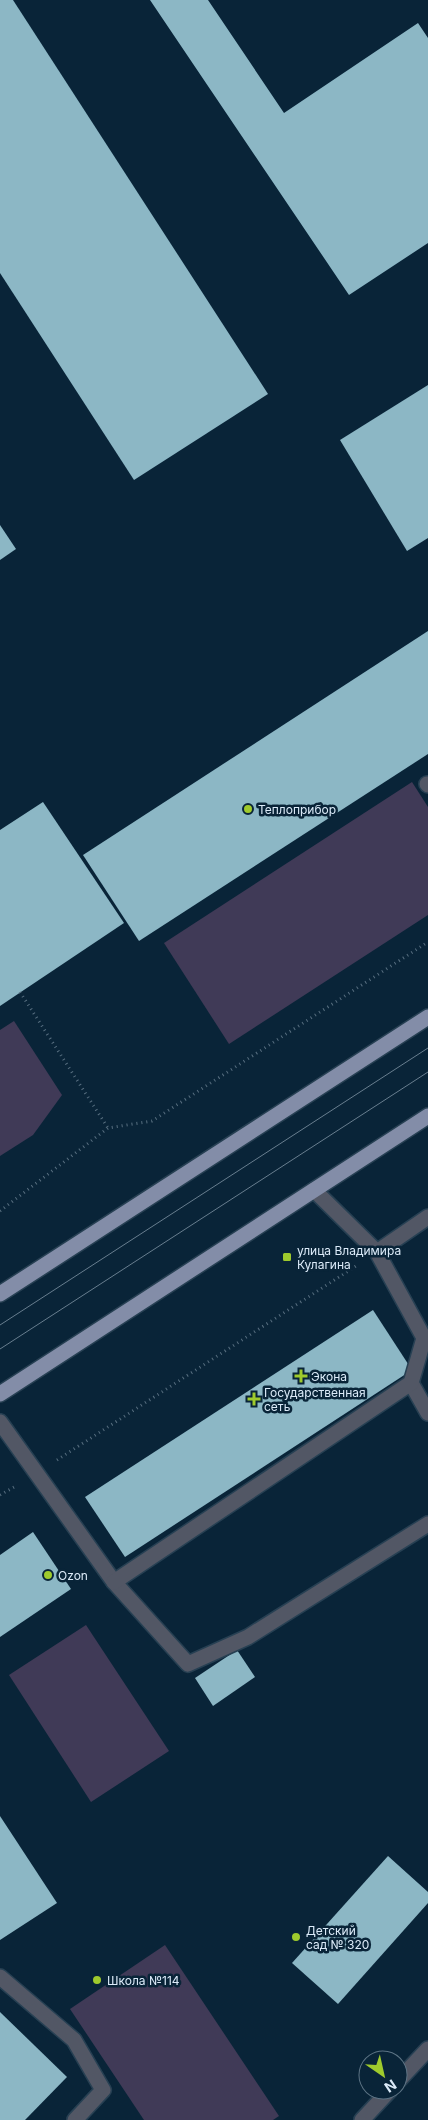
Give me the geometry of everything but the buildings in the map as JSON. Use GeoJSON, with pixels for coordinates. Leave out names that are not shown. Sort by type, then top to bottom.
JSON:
{"type":"FeatureCollection","features":[{"type":"Feature","properties":{"kind":"main road"},"geometry":{"type":"LineString","coordinates":[[0,1294],[428,1017]]}},
{"type":"Feature","properties":{"kind":"main road"},"geometry":{"type":"LineString","coordinates":[[0,1394],[428,1116]]}},
{"type":"Feature","properties":{"kind":"lane"},"geometry":{"type":"LineString","coordinates":[[114,1582],[411,1383],[424,1338],[377,1252],[314,1190]]}},
{"type":"Feature","properties":{"kind":"lane"},"geometry":{"type":"LineString","coordinates":[[377,1252],[428,1217]]}},
{"type":"Feature","properties":{"kind":"lane"},"geometry":{"type":"LineString","coordinates":[[411,1383],[428,1413]]}},
{"type":"Feature","properties":{"kind":"lane"},"geometry":{"type":"LineString","coordinates":[[0,1422],[114,1582],[188,1664],[248,1637],[428,1524]]}},
{"type":"Feature","properties":{"kind":"lane"},"geometry":{"type":"LineString","coordinates":[[0,1976],[74,2040],[103,2090],[75,2120]]}},
{"type":"Feature","properties":{"kind":"lane"},"geometry":{"type":"LineString","coordinates":[[408,2070],[428,2049]]}},
{"type":"Feature","properties":{"kind":"lane"},"geometry":{"type":"LineString","coordinates":[[362,2120],[381,2100]]}},
{"type":"Feature","properties":{"kind":"path"},"geometry":{"type":"LineString","coordinates":[[0,1211],[108,1128],[152,1121],[428,942]]}},
{"type":"Feature","properties":{"kind":"path"},"geometry":{"type":"LineString","coordinates":[[20,992],[108,1128]]}},
{"type":"Feature","properties":{"kind":"path"},"geometry":{"type":"LineString","coordinates":[[0,1495],[377,1252]]}},
{"type":"Feature","properties":{"kind":"shaded area"},"geometry":{"type":"Polygon","coordinates":[[[412,782],[428,807],[428,915],[229,1044],[164,943],[412,782]]]}},
{"type":"Feature","properties":{"kind":"shaded area"},"geometry":{"type":"Polygon","coordinates":[[[14,1021],[62,1095],[33,1135],[0,1156],[0,1030],[14,1021]]]}},
{"type":"Feature","properties":{"kind":"shaded area"},"geometry":{"type":"Polygon","coordinates":[[[86,1625],[169,1751],[91,1802],[9,1675],[86,1625]]]}},
{"type":"Feature","properties":{"kind":"shaded area"},"geometry":{"type":"Polygon","coordinates":[[[165,1945],[279,2116],[273,2120],[144,2120],[70,2009],[165,1945]]]}},
{"type":"Feature","properties":{"kind":"tram line"},"geometry":{"type":"LineString","coordinates":[[0,1325],[428,1048]]}},
{"type":"Feature","properties":{"kind":"tram line"},"geometry":{"type":"LineString","coordinates":[[0,1349],[428,1072]]}},
{"type":"Feature","properties":{"kind":"place","name":"Теплоприбор"},"geometry":{"type":"Point","coordinates":[248,809]}},
{"type":"Feature","properties":{"kind":"place","name":"улица Владимира Кулагина"},"geometry":{"type":"Point","coordinates":[287,1257]}},
{"type":"Feature","properties":{"kind":"place","name":"Экона"},"geometry":{"type":"Point","coordinates":[301,1376]}},
{"type":"Feature","properties":{"kind":"place","name":"Государственная сеть"},"geometry":{"type":"Point","coordinates":[254,1399]}},
{"type":"Feature","properties":{"kind":"place","name":"Ozon"},"geometry":{"type":"Point","coordinates":[48,1575]}},
{"type":"Feature","properties":{"kind":"place","name":"Детский сад № 320"},"geometry":{"type":"Point","coordinates":[296,1937]}},
{"type":"Feature","properties":{"kind":"place","name":"Школа №114"},"geometry":{"type":"Point","coordinates":[97,1980]}}]}
